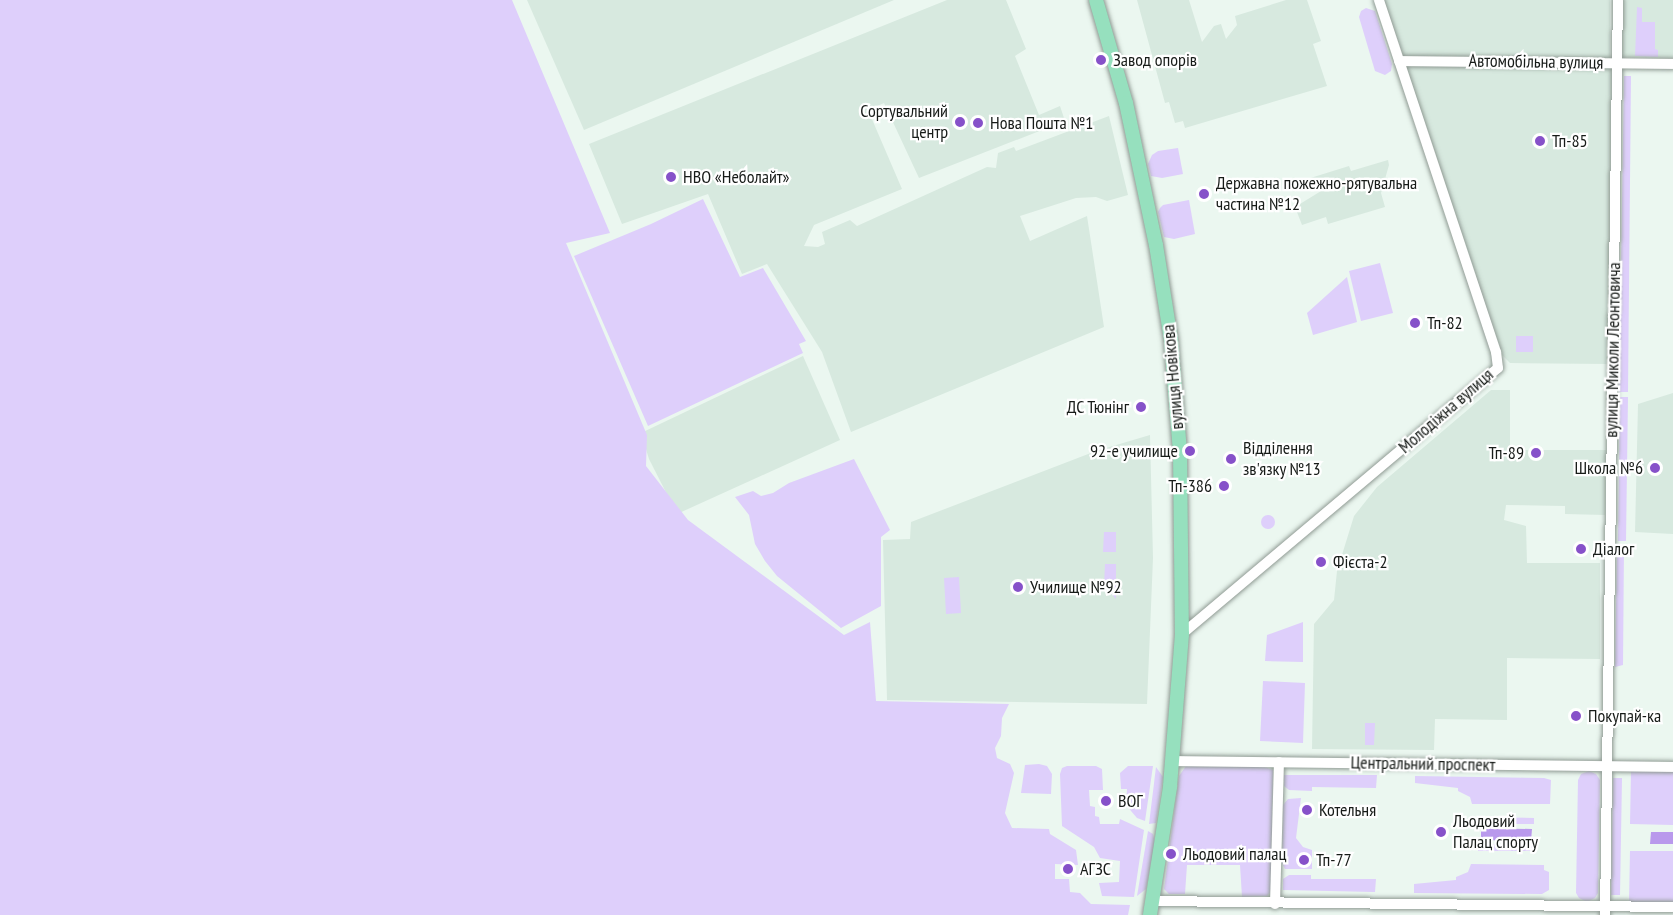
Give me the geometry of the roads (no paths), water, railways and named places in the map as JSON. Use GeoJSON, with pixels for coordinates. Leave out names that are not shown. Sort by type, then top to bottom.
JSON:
{"type":"FeatureCollection","features":[{"type":"Feature","properties":{"kind":"main road","name":"вулиця Новікова"},"geometry":{"type":"LineString","coordinates":[[1096,0],[1126,103],[1166,301],[1180,451],[1182,634],[1173,761],[1151,909]]}},
{"type":"Feature","properties":{"kind":"street","name":"Молодіжна вулиця"},"geometry":{"type":"LineString","coordinates":[[1182,634],[1498,368],[1494,345],[1379,0]]}},
{"type":"Feature","properties":{"kind":"street","name":"вулиця Миколи Леонтовича"},"geometry":{"type":"LineString","coordinates":[[1605,911],[1618,0]]}},
{"type":"Feature","properties":{"kind":"street","name":"Автомобільна вулиця"},"geometry":{"type":"LineString","coordinates":[[1399,61],[1673,64]]}},
{"type":"Feature","properties":{"kind":"street","name":"Центральний проспект"},"geometry":{"type":"LineString","coordinates":[[1173,761],[1673,767]]}},
{"type":"Feature","properties":{"kind":"street"},"geometry":{"type":"LineString","coordinates":[[1275,904],[1279,762]]}},
{"type":"Feature","properties":{"kind":"street"},"geometry":{"type":"LineString","coordinates":[[1151,909],[1275,904],[1438,910],[1605,911],[1673,907]]}},
{"type":"Feature","properties":{"kind":"place","name":"Завод опорів"},"geometry":{"type":"Point","coordinates":[1101,60]}},
{"type":"Feature","properties":{"kind":"place","name":"Сортувальний центр"},"geometry":{"type":"Point","coordinates":[960,122]}},
{"type":"Feature","properties":{"kind":"place","name":"Нова Пошта №1"},"geometry":{"type":"Point","coordinates":[978,123]}},
{"type":"Feature","properties":{"kind":"place","name":"Тп-85"},"geometry":{"type":"Point","coordinates":[1540,141]}},
{"type":"Feature","properties":{"kind":"place","name":"НВО «Неболайт»"},"geometry":{"type":"Point","coordinates":[671,177]}},
{"type":"Feature","properties":{"kind":"place","name":"Державна пожежно-рятувальна частина №12"},"geometry":{"type":"Point","coordinates":[1204,194]}},
{"type":"Feature","properties":{"kind":"place","name":"Тп-82"},"geometry":{"type":"Point","coordinates":[1415,323]}},
{"type":"Feature","properties":{"kind":"place","name":"ДС Тюнінг"},"geometry":{"type":"Point","coordinates":[1141,407]}},
{"type":"Feature","properties":{"kind":"place","name":"92-е училище"},"geometry":{"type":"Point","coordinates":[1190,451]}},
{"type":"Feature","properties":{"kind":"place","name":"Тп-89"},"geometry":{"type":"Point","coordinates":[1536,453]}},
{"type":"Feature","properties":{"kind":"place","name":"Відділення зв'язку №13"},"geometry":{"type":"Point","coordinates":[1231,459]}},
{"type":"Feature","properties":{"kind":"place","name":"Школа №6"},"geometry":{"type":"Point","coordinates":[1655,468]}},
{"type":"Feature","properties":{"kind":"place","name":"Тп-386"},"geometry":{"type":"Point","coordinates":[1224,486]}},
{"type":"Feature","properties":{"kind":"place","name":"Діалог"},"geometry":{"type":"Point","coordinates":[1581,549]}},
{"type":"Feature","properties":{"kind":"place","name":"Фiєста-2"},"geometry":{"type":"Point","coordinates":[1321,562]}},
{"type":"Feature","properties":{"kind":"place","name":"Училище №92"},"geometry":{"type":"Point","coordinates":[1018,587]}},
{"type":"Feature","properties":{"kind":"place","name":"Покупай-ка"},"geometry":{"type":"Point","coordinates":[1576,716]}},
{"type":"Feature","properties":{"kind":"place","name":"ВОГ"},"geometry":{"type":"Point","coordinates":[1106,801]}},
{"type":"Feature","properties":{"kind":"place","name":"Котельня"},"geometry":{"type":"Point","coordinates":[1307,810]}},
{"type":"Feature","properties":{"kind":"place","name":"Льодовий Палац спорту"},"geometry":{"type":"Point","coordinates":[1441,832]}},
{"type":"Feature","properties":{"kind":"place","name":"Льодовий палац"},"geometry":{"type":"Point","coordinates":[1171,854]}},
{"type":"Feature","properties":{"kind":"place","name":"Тп-77"},"geometry":{"type":"Point","coordinates":[1304,860]}},
{"type":"Feature","properties":{"kind":"place","name":"АГЗС"},"geometry":{"type":"Point","coordinates":[1068,869]}}]}
